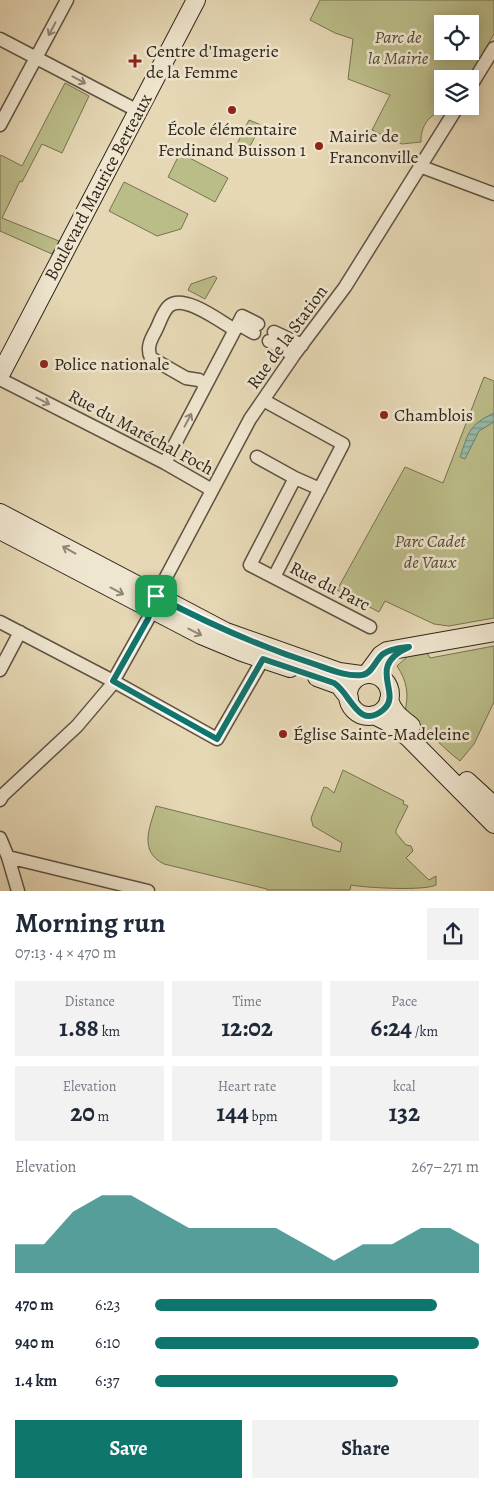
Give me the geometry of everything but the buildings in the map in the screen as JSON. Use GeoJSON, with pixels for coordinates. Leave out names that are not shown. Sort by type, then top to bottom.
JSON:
{"type":"FeatureCollection","features":[{"type":"Feature","properties":{"kind":"main road","name":"Boulevard Maurice Berteaux"},"geometry":{"type":"LineString","coordinates":[[0,375],[6,351],[138,111],[196,0]]}},
{"type":"Feature","properties":{"kind":"main road"},"geometry":{"type":"LineString","coordinates":[[0,513],[154,603],[200,636],[334,683],[343,689],[354,708],[359,712],[365,715],[374,715],[390,723],[409,738],[494,824]]}},
{"type":"Feature","properties":{"kind":"main road"},"geometry":{"type":"LineString","coordinates":[[0,530],[132,598],[154,603],[252,642],[339,672],[378,676],[386,683]]}},
{"type":"Feature","properties":{"kind":"main road"},"geometry":{"type":"LineString","coordinates":[[349,698],[351,684],[364,675],[381,655],[387,651],[494,632]]}},
{"type":"Feature","properties":{"kind":"main road"},"geometry":{"type":"LineString","coordinates":[[374,715],[383,710],[389,700],[390,694],[386,683],[387,671],[391,660],[394,655],[409,647]]}},
{"type":"Feature","properties":{"kind":"main road"},"geometry":{"type":"LineString","coordinates":[[389,700],[398,716],[424,737],[456,772],[494,806]]}},
{"type":"Feature","properties":{"kind":"street"},"geometry":{"type":"LineString","coordinates":[[0,125],[67,0]]}},
{"type":"Feature","properties":{"kind":"street"},"geometry":{"type":"LineString","coordinates":[[0,39],[138,111]]}},
{"type":"Feature","properties":{"kind":"street"},"geometry":{"type":"LineString","coordinates":[[479,72],[494,48]]}},
{"type":"Feature","properties":{"kind":"street","name":"Rue de la Station"},"geometry":{"type":"LineString","coordinates":[[1,795],[77,726],[110,687],[250,419],[345,287],[422,167],[453,115]]}},
{"type":"Feature","properties":{"kind":"street"},"geometry":{"type":"LineString","coordinates":[[422,167],[494,194]]}},
{"type":"Feature","properties":{"kind":"street"},"geometry":{"type":"LineString","coordinates":[[206,385],[198,380],[186,378],[152,358],[148,352],[149,344],[168,307],[175,302],[182,302],[211,314],[218,321],[236,327],[256,328]]}},
{"type":"Feature","properties":{"kind":"street"},"geometry":{"type":"LineString","coordinates":[[165,463],[236,327]]}},
{"type":"Feature","properties":{"kind":"street"},"geometry":{"type":"LineString","coordinates":[[272,336],[298,350]]}},
{"type":"Feature","properties":{"kind":"street","name":"Rue du Maréchal Foch"},"geometry":{"type":"LineString","coordinates":[[0,379],[165,463],[212,490]]}},
{"type":"Feature","properties":{"kind":"street","name":"Rue du Parc"},"geometry":{"type":"LineString","coordinates":[[263,400],[343,444],[274,577]]}},
{"type":"Feature","properties":{"kind":"street"},"geometry":{"type":"LineString","coordinates":[[257,457],[295,478],[320,489]]}},
{"type":"Feature","properties":{"kind":"street","name":"Rue du Parc"},"geometry":{"type":"LineString","coordinates":[[295,478],[250,565],[370,627]]}},
{"type":"Feature","properties":{"kind":"street"},"geometry":{"type":"LineString","coordinates":[[0,622],[113,681],[217,739],[263,659]]}},
{"type":"Feature","properties":{"kind":"street"},"geometry":{"type":"LineString","coordinates":[[0,670],[20,632]]}},
{"type":"Feature","properties":{"kind":"street"},"geometry":{"type":"LineString","coordinates":[[0,838],[18,890]]}},
{"type":"Feature","properties":{"kind":"street"},"geometry":{"type":"LineString","coordinates":[[8,858],[148,890]]}},
{"type":"Feature","properties":{"kind":"green space","name":"Parc de la Mairie"},"geometry":{"type":"Polygon","coordinates":[[[320,0],[494,0],[494,34],[479,60],[479,15],[434,15],[434,60],[479,60],[473,70],[434,70],[434,115],[425,124],[421,142],[402,144],[372,130],[390,95],[348,79],[353,39],[335,33],[310,20],[320,0]]]}},
{"type":"Feature","properties":{"kind":"green space"},"geometry":{"type":"Polygon","coordinates":[[[65,83],[89,96],[62,153],[42,144],[22,182],[20,181],[2,218],[59,241],[52,254],[0,231],[0,157],[1,155],[22,166],[65,83]]]}},
{"type":"Feature","properties":{"kind":"green space"},"geometry":{"type":"Polygon","coordinates":[[[249,120],[261,125],[248,150],[237,144],[249,120]]]}},
{"type":"Feature","properties":{"kind":"green space"},"geometry":{"type":"Polygon","coordinates":[[[180,153],[228,178],[215,202],[168,177],[180,153]]]}},
{"type":"Feature","properties":{"kind":"green space"},"geometry":{"type":"Polygon","coordinates":[[[124,182],[188,214],[181,229],[157,236],[109,211],[124,182]]]}},
{"type":"Feature","properties":{"kind":"green space"},"geometry":{"type":"Polygon","coordinates":[[[214,276],[217,278],[205,299],[188,290],[191,284],[214,276]]]}},
{"type":"Feature","properties":{"kind":"green space","name":"Parc Cadet de Vaux"},"geometry":{"type":"Polygon","coordinates":[[[484,377],[494,381],[494,618],[449,626],[434,624],[385,601],[379,612],[337,590],[405,467],[443,483],[484,377]]]}},
{"type":"Feature","properties":{"kind":"green space"},"geometry":{"type":"Polygon","coordinates":[[[494,646],[494,702],[474,744],[460,761],[405,711],[406,688],[397,666],[408,656],[426,651],[430,658],[494,646]]]}},
{"type":"Feature","properties":{"kind":"green space"},"geometry":{"type":"Polygon","coordinates":[[[343,770],[404,801],[403,804],[408,806],[396,833],[406,845],[411,846],[413,851],[406,858],[429,880],[436,876],[436,885],[420,888],[382,888],[351,885],[350,890],[267,890],[164,864],[156,859],[148,845],[149,830],[156,806],[340,852],[342,843],[313,826],[311,818],[324,787],[334,793],[343,770]]]}},
{"type":"Feature","properties":{"kind":"shaded area"},"geometry":{"type":"Polygon","coordinates":[[[494,413],[494,422],[479,431],[465,459],[460,457],[471,430],[479,421],[494,413]]]}},
{"type":"Feature","properties":{"kind":"place","name":"Centre d'Imagerie de la Femme"},"geometry":{"type":"Point","coordinates":[135,61]}},
{"type":"Feature","properties":{"kind":"place","name":"École élémentaire Ferdinand Buisson 1"},"geometry":{"type":"Point","coordinates":[232,110]}},
{"type":"Feature","properties":{"kind":"place","name":"Mairie de Franconville"},"geometry":{"type":"Point","coordinates":[319,146]}},
{"type":"Feature","properties":{"kind":"place","name":"Police nationale"},"geometry":{"type":"Point","coordinates":[44,364]}},
{"type":"Feature","properties":{"kind":"place","name":"Chamblois"},"geometry":{"type":"Point","coordinates":[384,415]}},
{"type":"Feature","properties":{"kind":"place","name":"Église Sainte-Madeleine"},"geometry":{"type":"Point","coordinates":[283,734]}},
{"type":"Feature","properties":{"kind":"route"},"geometry":{"type":"LineString","coordinates":[[156,596],[226,632],[307,662],[348,674],[367,674],[381,655],[387,651],[409,647],[394,655],[388,665],[386,683],[389,688],[389,700],[383,710],[374,715],[365,715],[354,708],[339,685],[263,659],[217,739],[113,681],[148,619],[156,596]]}}]}
